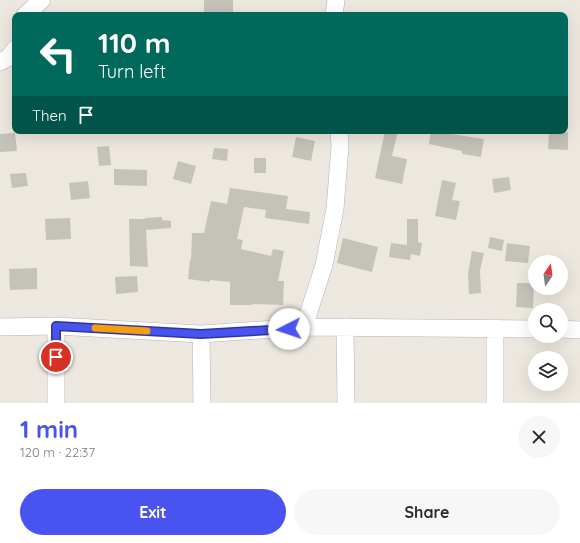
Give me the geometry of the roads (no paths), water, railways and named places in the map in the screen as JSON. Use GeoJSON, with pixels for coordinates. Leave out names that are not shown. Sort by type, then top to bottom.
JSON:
{"type":"FeatureCollection","features":[{"type":"Feature","properties":{"kind":"street"},"geometry":{"type":"LineString","coordinates":[[28,12],[42,0]]}},
{"type":"Feature","properties":{"kind":"street"},"geometry":{"type":"LineString","coordinates":[[334,12],[336,0]]}},
{"type":"Feature","properties":{"kind":"street"},"geometry":{"type":"LineString","coordinates":[[0,62],[8,58],[12,53]]}},
{"type":"Feature","properties":{"kind":"street"},"geometry":{"type":"LineString","coordinates":[[304,327],[324,265],[335,209],[340,146],[339,134]]}},
{"type":"Feature","properties":{"kind":"street"},"geometry":{"type":"LineString","coordinates":[[0,327],[56,326],[201,334],[304,327],[528,329]]}},
{"type":"Feature","properties":{"kind":"street"},"geometry":{"type":"LineString","coordinates":[[56,326],[56,403]]}},
{"type":"Feature","properties":{"kind":"street"},"geometry":{"type":"LineString","coordinates":[[346,327],[346,403]]}},
{"type":"Feature","properties":{"kind":"street"},"geometry":{"type":"LineString","coordinates":[[495,328],[495,403]]}},
{"type":"Feature","properties":{"kind":"street"},"geometry":{"type":"LineString","coordinates":[[568,329],[580,330]]}},
{"type":"Feature","properties":{"kind":"street"},"geometry":{"type":"LineString","coordinates":[[201,334],[202,403]]}}]}
